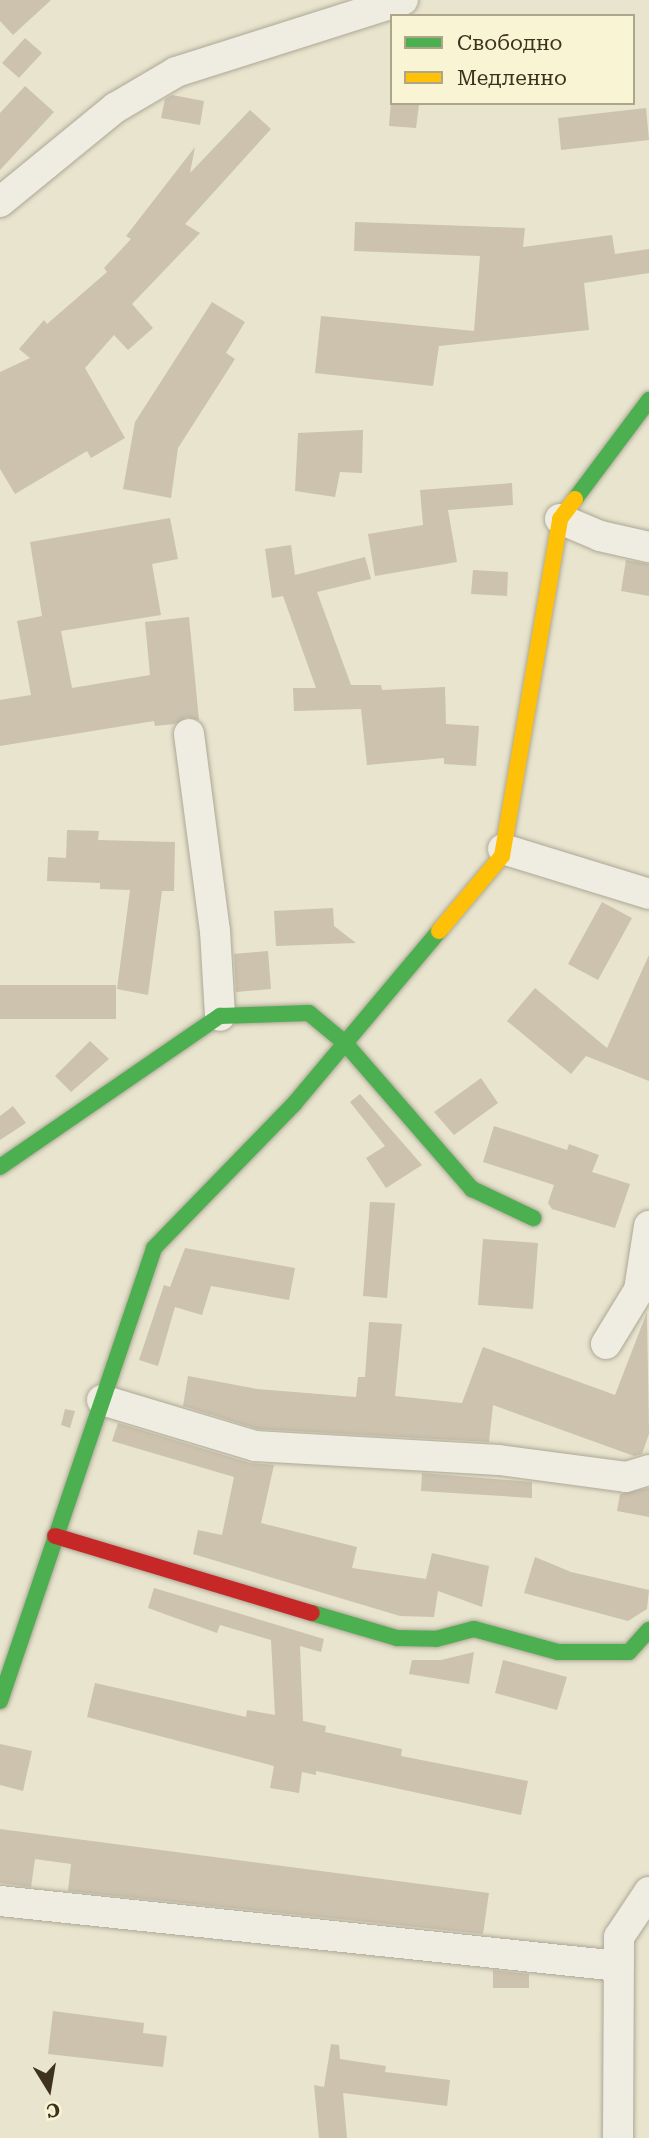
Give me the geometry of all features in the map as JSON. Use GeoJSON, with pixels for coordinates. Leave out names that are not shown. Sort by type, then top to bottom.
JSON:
{"type":"FeatureCollection","features":[{"type":"Feature","properties":{"kind":"street"},"geometry":{"type":"LineString","coordinates":[[0,202],[115,108],[176,72],[403,0]]}},
{"type":"Feature","properties":{"kind":"street"},"geometry":{"type":"LineString","coordinates":[[0,1701],[154,1248],[294,1104],[502,856],[560,519],[649,400]]}},
{"type":"Feature","properties":{"kind":"street"},"geometry":{"type":"LineString","coordinates":[[560,519],[600,536],[649,547]]}},
{"type":"Feature","properties":{"kind":"street"},"geometry":{"type":"LineString","coordinates":[[189,734],[212,905],[220,1016]]}},
{"type":"Feature","properties":{"kind":"street"},"geometry":{"type":"LineString","coordinates":[[503,849],[649,894]]}},
{"type":"Feature","properties":{"kind":"street"},"geometry":{"type":"LineString","coordinates":[[0,1167],[220,1016],[309,1013],[345,1043],[472,1189],[533,1217]]}},
{"type":"Feature","properties":{"kind":"street"},"geometry":{"type":"LineString","coordinates":[[606,1344],[639,1290],[649,1226]]}},
{"type":"Feature","properties":{"kind":"street"},"geometry":{"type":"LineString","coordinates":[[102,1400],[255,1446],[499,1460],[626,1477],[649,1470]]}},
{"type":"Feature","properties":{"kind":"street"},"geometry":{"type":"LineString","coordinates":[[55,1536],[397,1637],[436,1639],[474,1629],[558,1652],[629,1652],[649,1630]]}},
{"type":"Feature","properties":{"kind":"street"},"geometry":{"type":"LineString","coordinates":[[618,2138],[619,1937],[649,1892]]}},
{"type":"Feature","properties":{"kind":"street"},"geometry":{"type":"LineString","coordinates":[[0,1901],[618,1966]]}},
{"type":"Feature","properties":{"kind":"building"},"geometry":{"type":"Polygon","coordinates":[[[0,0],[51,0],[13,35],[0,21],[0,0]]]}},
{"type":"Feature","properties":{"kind":"building"},"geometry":{"type":"Polygon","coordinates":[[[25,38],[42,53],[19,78],[2,63],[25,38]]]}},
{"type":"Feature","properties":{"kind":"building"},"geometry":{"type":"Polygon","coordinates":[[[25,86],[54,112],[0,170],[0,113],[25,86]]]}},
{"type":"Feature","properties":{"kind":"building"},"geometry":{"type":"Polygon","coordinates":[[[172,95],[204,101],[200,125],[161,118],[165,99],[172,95]]]}},
{"type":"Feature","properties":{"kind":"building"},"geometry":{"type":"Polygon","coordinates":[[[391,105],[419,105],[416,128],[389,126],[391,105]]]}},
{"type":"Feature","properties":{"kind":"building"},"geometry":{"type":"Polygon","coordinates":[[[646,108],[649,140],[561,150],[558,118],[646,108]]]}},
{"type":"Feature","properties":{"kind":"building"},"geometry":{"type":"Polygon","coordinates":[[[250,110],[271,129],[185,224],[200,233],[132,304],[153,328],[128,350],[114,335],[85,368],[125,438],[91,458],[87,451],[15,494],[0,469],[0,372],[30,358],[19,349],[44,320],[47,324],[107,272],[104,268],[131,239],[126,236],[195,147],[190,173],[250,110]]]}},
{"type":"Feature","properties":{"kind":"building"},"geometry":{"type":"Polygon","coordinates":[[[355,222],[525,228],[523,247],[612,235],[615,254],[649,249],[649,273],[584,283],[589,330],[439,346],[433,386],[315,373],[321,316],[474,331],[480,256],[354,251],[355,222]]]}},
{"type":"Feature","properties":{"kind":"building"},"geometry":{"type":"Polygon","coordinates":[[[212,302],[245,322],[226,353],[235,359],[178,448],[171,498],[123,489],[135,422],[212,302]]]}},
{"type":"Feature","properties":{"kind":"building"},"geometry":{"type":"Polygon","coordinates":[[[363,430],[362,473],[340,472],[335,497],[295,491],[298,433],[363,430]]]}},
{"type":"Feature","properties":{"kind":"building"},"geometry":{"type":"Polygon","coordinates":[[[512,483],[513,505],[448,510],[457,562],[375,576],[368,534],[423,525],[420,490],[512,483]]]}},
{"type":"Feature","properties":{"kind":"building"},"geometry":{"type":"Polygon","coordinates":[[[170,518],[178,559],[152,564],[161,615],[61,631],[72,688],[150,675],[145,622],[189,617],[199,720],[187,717],[175,724],[155,726],[154,721],[0,746],[0,700],[31,695],[17,621],[42,616],[30,542],[170,518]]]}},
{"type":"Feature","properties":{"kind":"building"},"geometry":{"type":"Polygon","coordinates":[[[291,545],[295,575],[365,557],[371,579],[317,592],[351,685],[381,685],[382,690],[445,687],[446,724],[479,726],[476,766],[444,764],[444,758],[367,765],[361,709],[294,711],[293,688],[316,688],[283,596],[272,598],[265,549],[291,545]]]}},
{"type":"Feature","properties":{"kind":"building"},"geometry":{"type":"Polygon","coordinates":[[[626,560],[649,564],[649,596],[621,591],[626,560]]]}},
{"type":"Feature","properties":{"kind":"building"},"geometry":{"type":"Polygon","coordinates":[[[473,570],[508,572],[507,596],[471,594],[473,570]]]}},
{"type":"Feature","properties":{"kind":"building"},"geometry":{"type":"Polygon","coordinates":[[[67,830],[99,831],[98,840],[175,842],[174,891],[162,891],[148,995],[117,989],[130,890],[100,889],[100,883],[47,881],[48,857],[66,858],[67,830]]]}},
{"type":"Feature","properties":{"kind":"building"},"geometry":{"type":"Polygon","coordinates":[[[602,902],[632,918],[598,980],[568,964],[602,902]]]}},
{"type":"Feature","properties":{"kind":"building"},"geometry":{"type":"Polygon","coordinates":[[[333,908],[334,926],[356,943],[276,946],[274,911],[333,908]]]}},
{"type":"Feature","properties":{"kind":"building"},"geometry":{"type":"Polygon","coordinates":[[[268,951],[271,989],[236,992],[234,954],[268,951]]]}},
{"type":"Feature","properties":{"kind":"building"},"geometry":{"type":"Polygon","coordinates":[[[649,955],[649,1081],[586,1056],[571,1074],[507,1021],[535,988],[607,1048],[649,955]]]}},
{"type":"Feature","properties":{"kind":"building"},"geometry":{"type":"Polygon","coordinates":[[[0,985],[116,985],[116,1019],[0,1019],[0,985]]]}},
{"type":"Feature","properties":{"kind":"building"},"geometry":{"type":"Polygon","coordinates":[[[90,1041],[109,1059],[71,1092],[55,1076],[90,1041]]]}},
{"type":"Feature","properties":{"kind":"building"},"geometry":{"type":"Polygon","coordinates":[[[481,1078],[498,1103],[454,1135],[434,1112],[481,1078]]]}},
{"type":"Feature","properties":{"kind":"building"},"geometry":{"type":"Polygon","coordinates":[[[360,1094],[422,1165],[386,1188],[366,1158],[385,1146],[350,1102],[360,1094]]]}},
{"type":"Feature","properties":{"kind":"building"},"geometry":{"type":"Polygon","coordinates":[[[13,1106],[26,1123],[0,1140],[0,1116],[13,1106]]]}},
{"type":"Feature","properties":{"kind":"building"},"geometry":{"type":"Polygon","coordinates":[[[494,1126],[567,1150],[569,1144],[599,1155],[592,1172],[630,1184],[615,1228],[552,1209],[548,1203],[554,1185],[483,1162],[494,1126]]]}},
{"type":"Feature","properties":{"kind":"building"},"geometry":{"type":"Polygon","coordinates":[[[370,1202],[395,1203],[387,1298],[363,1296],[370,1202]]]}},
{"type":"Feature","properties":{"kind":"building"},"geometry":{"type":"Polygon","coordinates":[[[483,1239],[538,1243],[533,1309],[478,1305],[483,1239]]]}},
{"type":"Feature","properties":{"kind":"building"},"geometry":{"type":"Polygon","coordinates":[[[185,1248],[295,1268],[289,1300],[211,1286],[202,1315],[175,1307],[158,1366],[139,1360],[164,1285],[170,1287],[185,1248]]]}},
{"type":"Feature","properties":{"kind":"building"},"geometry":{"type":"Polygon","coordinates":[[[647,1312],[649,1434],[642,1454],[634,1456],[493,1405],[489,1442],[258,1429],[183,1406],[188,1376],[257,1389],[356,1397],[358,1377],[365,1377],[369,1322],[402,1324],[395,1396],[462,1403],[483,1347],[615,1395],[647,1312]]]}},
{"type":"Feature","properties":{"kind":"building"},"geometry":{"type":"Polygon","coordinates":[[[65,1409],[75,1411],[70,1428],[61,1425],[65,1409]]]}},
{"type":"Feature","properties":{"kind":"building"},"geometry":{"type":"Polygon","coordinates":[[[118,1423],[250,1463],[274,1465],[261,1523],[357,1547],[352,1568],[426,1579],[432,1553],[489,1566],[482,1607],[438,1591],[434,1617],[400,1616],[193,1554],[198,1530],[222,1535],[234,1477],[112,1441],[118,1423]]]}},
{"type":"Feature","properties":{"kind":"building"},"geometry":{"type":"Polygon","coordinates":[[[422,1473],[532,1482],[532,1498],[421,1491],[422,1473]]]}},
{"type":"Feature","properties":{"kind":"building"},"geometry":{"type":"Polygon","coordinates":[[[649,1488],[649,1517],[617,1511],[620,1494],[649,1488]]]}},
{"type":"Feature","properties":{"kind":"building"},"geometry":{"type":"Polygon","coordinates":[[[535,1557],[571,1572],[649,1590],[647,1609],[628,1621],[524,1593],[535,1557]]]}},
{"type":"Feature","properties":{"kind":"building"},"geometry":{"type":"Polygon","coordinates":[[[154,1588],[324,1639],[321,1652],[300,1646],[303,1721],[326,1726],[325,1732],[402,1749],[401,1756],[528,1781],[521,1815],[316,1771],[316,1775],[302,1772],[299,1793],[270,1788],[274,1766],[87,1717],[95,1683],[246,1717],[247,1710],[275,1715],[271,1640],[220,1625],[217,1633],[148,1608],[154,1588]]]}},
{"type":"Feature","properties":{"kind":"building"},"geometry":{"type":"Polygon","coordinates":[[[474,1652],[469,1684],[409,1674],[412,1660],[441,1660],[474,1652]]]}},
{"type":"Feature","properties":{"kind":"building"},"geometry":{"type":"Polygon","coordinates":[[[503,1660],[567,1677],[557,1710],[495,1693],[503,1660]]]}},
{"type":"Feature","properties":{"kind":"building"},"geometry":{"type":"Polygon","coordinates":[[[0,1744],[32,1751],[23,1791],[0,1785],[0,1744]]]}},
{"type":"Feature","properties":{"kind":"building"},"geometry":{"type":"Polygon","coordinates":[[[0,1829],[489,1893],[483,1934],[68,1891],[71,1864],[35,1859],[31,1887],[0,1883],[0,1829]]]}},
{"type":"Feature","properties":{"kind":"building"},"geometry":{"type":"Polygon","coordinates":[[[493,1970],[529,1974],[529,1988],[493,1988],[493,1970]]]}},
{"type":"Feature","properties":{"kind":"building"},"geometry":{"type":"Polygon","coordinates":[[[53,2011],[144,2023],[143,2033],[167,2036],[163,2067],[48,2054],[53,2011]]]}},
{"type":"Feature","properties":{"kind":"building"},"geometry":{"type":"Polygon","coordinates":[[[331,2044],[339,2045],[340,2059],[386,2066],[385,2072],[450,2080],[447,2106],[343,2093],[347,2138],[319,2138],[314,2085],[324,2087],[331,2044]]]}},
{"type":"Feature","properties":{"kind":"traffic: fast"},"geometry":{"type":"LineString","coordinates":[[575,499],[649,400]]}},
{"type":"Feature","properties":{"kind":"traffic: fast"},"geometry":{"type":"LineString","coordinates":[[0,1701],[154,1248],[294,1104],[439,931]]}},
{"type":"Feature","properties":{"kind":"traffic: fast"},"geometry":{"type":"LineString","coordinates":[[0,1167],[220,1016],[309,1013],[345,1043],[472,1189],[533,1218]]}},
{"type":"Feature","properties":{"kind":"traffic: fast"},"geometry":{"type":"LineString","coordinates":[[312,1613],[397,1638],[436,1639],[474,1629],[558,1652],[629,1652],[649,1630]]}},
{"type":"Feature","properties":{"kind":"traffic: slow"},"geometry":{"type":"LineString","coordinates":[[439,931],[502,856],[560,519],[575,499]]}},
{"type":"Feature","properties":{"kind":"traffic: jam"},"geometry":{"type":"LineString","coordinates":[[55,1536],[312,1613]]}}]}
